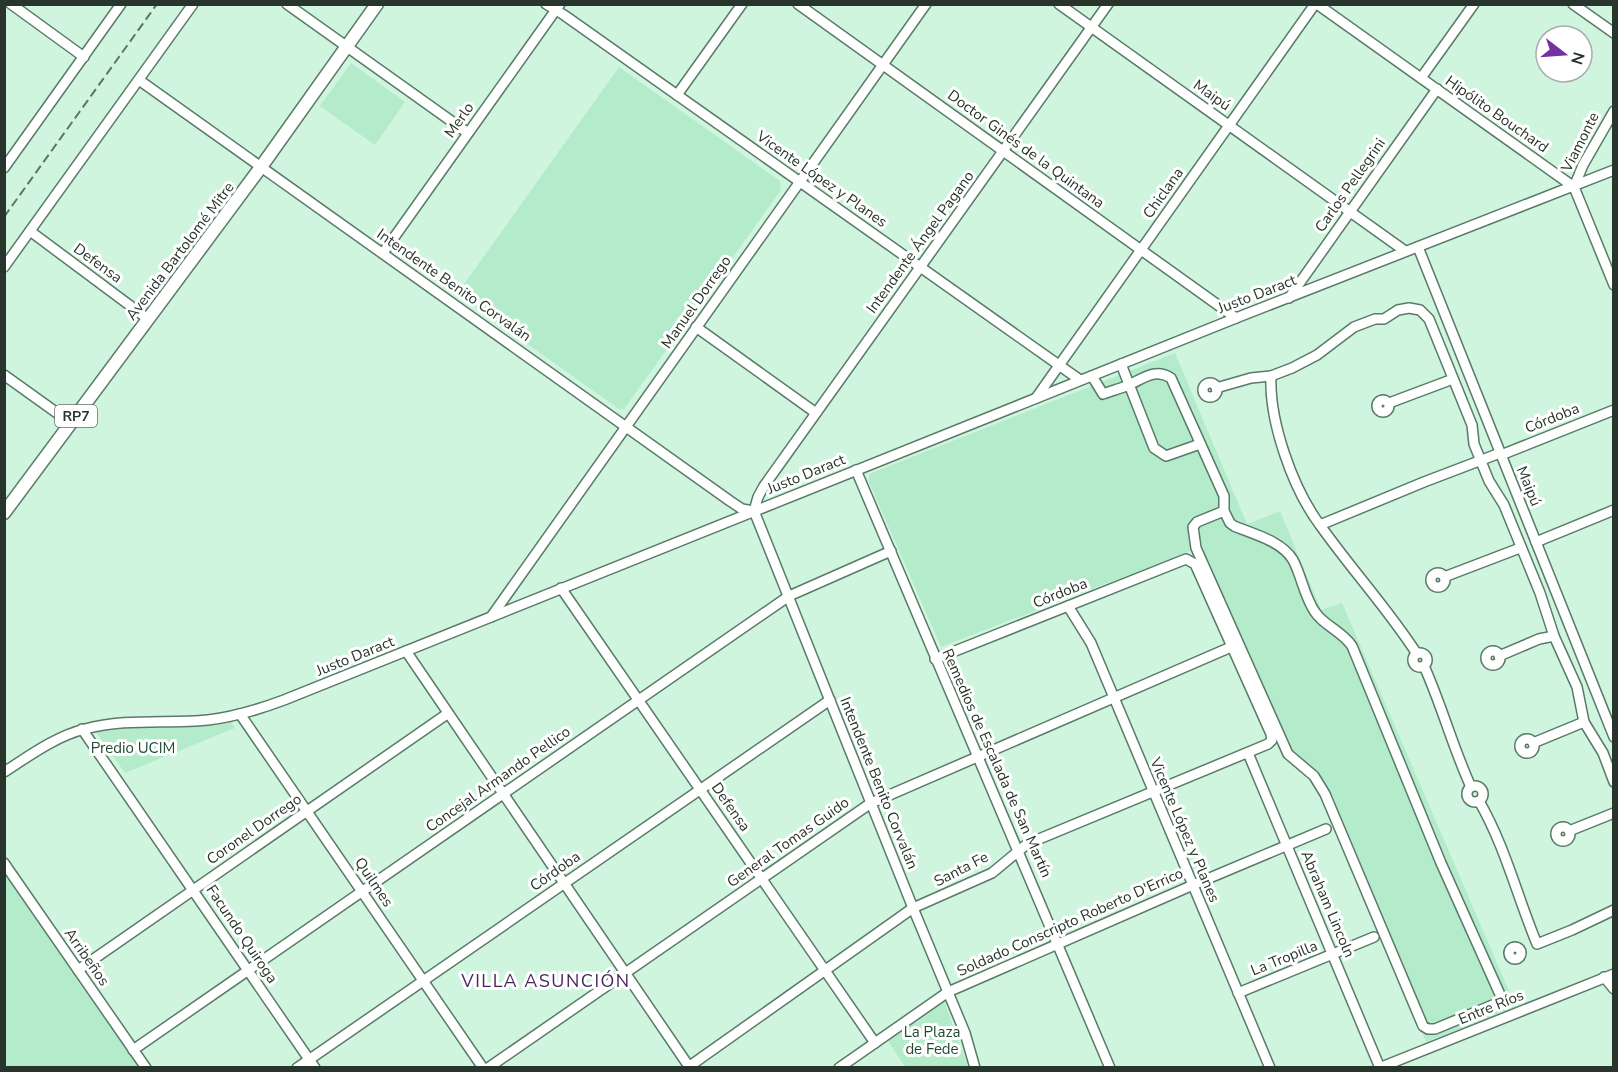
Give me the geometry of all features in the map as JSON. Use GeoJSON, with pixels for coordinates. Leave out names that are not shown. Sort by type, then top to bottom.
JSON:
{"type":"FeatureCollection","features":[{"type":"Feature","properties":{"kind":"main road","name":"Avenida Bartolomé Mitre"},"geometry":{"type":"LineString","coordinates":[[4,513],[261,166],[377,4]]}},
{"type":"Feature","properties":{"kind":"street"},"geometry":{"type":"LineString","coordinates":[[11,4],[84,57]]}},
{"type":"Feature","properties":{"kind":"street"},"geometry":{"type":"LineString","coordinates":[[4,168],[121,4]]}},
{"type":"Feature","properties":{"kind":"street"},"geometry":{"type":"LineString","coordinates":[[4,267],[193,4]]}},
{"type":"Feature","properties":{"kind":"street"},"geometry":{"type":"LineString","coordinates":[[287,4],[468,133]]}},
{"type":"Feature","properties":{"kind":"street","name":"Vicente López y Planes"},"geometry":{"type":"LineString","coordinates":[[546,4],[558,7],[677,95],[1080,380]]}},
{"type":"Feature","properties":{"kind":"street"},"geometry":{"type":"LineString","coordinates":[[677,95],[742,4]]}},
{"type":"Feature","properties":{"kind":"street","name":"Doctor Ginés de la Quintana"},"geometry":{"type":"LineString","coordinates":[[798,4],[1236,318]]}},
{"type":"Feature","properties":{"kind":"street","name":"Manuel Dorrego"},"geometry":{"type":"LineString","coordinates":[[490,617],[926,4]]}},
{"type":"Feature","properties":{"kind":"street","name":"Maipú"},"geometry":{"type":"LineString","coordinates":[[1059,4],[1406,251]]}},
{"type":"Feature","properties":{"kind":"street","name":"Intendente Ángel Pagano"},"geometry":{"type":"LineString","coordinates":[[754,511],[758,497],[816,413],[1108,4]]}},
{"type":"Feature","properties":{"kind":"street","name":"Hipólito Bouchard"},"geometry":{"type":"LineString","coordinates":[[1316,4],[1574,187]]}},
{"type":"Feature","properties":{"kind":"street","name":"Chiclana"},"geometry":{"type":"LineString","coordinates":[[1036,398],[1316,4]]}},
{"type":"Feature","properties":{"kind":"street"},"geometry":{"type":"LineString","coordinates":[[1421,78],[1474,4]]}},
{"type":"Feature","properties":{"kind":"street"},"geometry":{"type":"LineString","coordinates":[[1573,4],[1614,33]]}},
{"type":"Feature","properties":{"kind":"street","name":"Merlo"},"geometry":{"type":"LineString","coordinates":[[383,253],[558,7]]}},
{"type":"Feature","properties":{"kind":"street","name":"Intendente Benito Corvalán"},"geometry":{"type":"LineString","coordinates":[[139,80],[730,501],[742,508],[754,511],[965,1033],[975,1068]]}},
{"type":"Feature","properties":{"kind":"street","name":"Carlos Pellegrini"},"geometry":{"type":"LineString","coordinates":[[1288,299],[1437,89]]}},
{"type":"Feature","properties":{"kind":"street","name":"Viamonte"},"geometry":{"type":"LineString","coordinates":[[1574,187],[1583,165],[1614,111]]}},
{"type":"Feature","properties":{"kind":"street","name":"Justo Daract"},"geometry":{"type":"LineString","coordinates":[[4,772],[49,744],[82,729],[126,722],[209,720],[240,714],[284,700],[1120,364],[1614,170]]}},
{"type":"Feature","properties":{"kind":"street"},"geometry":{"type":"LineString","coordinates":[[1574,187],[1614,285]]}},
{"type":"Feature","properties":{"kind":"street","name":"Defensa"},"geometry":{"type":"LineString","coordinates":[[30,231],[148,319]]}},
{"type":"Feature","properties":{"kind":"street","name":"Maipú"},"geometry":{"type":"LineString","coordinates":[[1418,247],[1614,737]]}},
{"type":"Feature","properties":{"kind":"street"},"geometry":{"type":"LineString","coordinates":[[1216,388],[1251,378],[1271,376],[1293,368],[1317,356],[1354,327],[1375,319],[1384,319],[1398,310],[1409,308],[1420,310],[1429,319],[1472,425],[1474,444],[1495,493],[1504,505],[1540,593],[1554,636],[1577,687],[1584,722],[1603,753],[1614,782]]}},
{"type":"Feature","properties":{"kind":"street"},"geometry":{"type":"LineString","coordinates":[[696,327],[816,413]]}},
{"type":"Feature","properties":{"kind":"street"},"geometry":{"type":"LineString","coordinates":[[1120,364],[1154,448],[1166,456],[1200,444]]}},
{"type":"Feature","properties":{"kind":"street"},"geometry":{"type":"LineString","coordinates":[[1092,376],[1103,394],[1129,385],[1146,375],[1160,373],[1171,378],[1224,496],[1224,511],[1230,523],[1278,545],[1286,552],[1293,560],[1314,612],[1340,632],[1352,646],[1441,863],[1502,999],[1500,1002],[1435,1029],[1423,1026],[1324,794],[1314,776],[1288,754],[1196,548],[1193,527],[1197,522],[1224,511]]}},
{"type":"Feature","properties":{"kind":"street"},"geometry":{"type":"LineString","coordinates":[[4,375],[71,423]]}},
{"type":"Feature","properties":{"kind":"street"},"geometry":{"type":"LineString","coordinates":[[1271,376],[1271,402],[1276,427],[1299,491],[1309,510],[1347,563],[1377,599],[1417,654],[1413,659],[1414,664],[1419,667],[1424,666],[1440,701],[1457,757],[1471,787],[1476,786],[1482,791],[1479,801],[1500,842],[1514,888],[1537,944]]}},
{"type":"Feature","properties":{"kind":"street"},"geometry":{"type":"LineString","coordinates":[[1389,403],[1453,379]]}},
{"type":"Feature","properties":{"kind":"street","name":"Córdoba"},"geometry":{"type":"LineString","coordinates":[[1320,525],[1424,482],[1614,410]]}},
{"type":"Feature","properties":{"kind":"street","name":"Remedios de Escalada de San Martín"},"geometry":{"type":"LineString","coordinates":[[856,470],[1110,1068]]}},
{"type":"Feature","properties":{"kind":"street"},"geometry":{"type":"LineString","coordinates":[[1536,542],[1614,510]]}},
{"type":"Feature","properties":{"kind":"street"},"geometry":{"type":"LineString","coordinates":[[1444,578],[1520,548]]}},
{"type":"Feature","properties":{"kind":"street","name":"Concejal Armando Pellico"},"geometry":{"type":"LineString","coordinates":[[133,1050],[789,596],[891,551]]}},
{"type":"Feature","properties":{"kind":"street","name":"Córdoba"},"geometry":{"type":"LineString","coordinates":[[935,659],[1186,559],[1195,564],[1231,647]]}},
{"type":"Feature","properties":{"kind":"street","name":"Defensa"},"geometry":{"type":"LineString","coordinates":[[561,588],[875,1043]]}},
{"type":"Feature","properties":{"kind":"street","name":"Vicente López y Planes"},"geometry":{"type":"LineString","coordinates":[[1068,606],[1091,643],[1270,1068]]}},
{"type":"Feature","properties":{"kind":"street"},"geometry":{"type":"LineString","coordinates":[[1499,656],[1539,639],[1554,636]]}},
{"type":"Feature","properties":{"kind":"street","name":"General Tomas Guido"},"geometry":{"type":"LineString","coordinates":[[488,1068],[871,803],[1231,647]]}},
{"type":"Feature","properties":{"kind":"street","name":"Santa Fe"},"geometry":{"type":"LineString","coordinates":[[689,1067],[913,908],[992,873],[1027,844],[1268,744],[1272,740],[1271,734],[1231,647]]}},
{"type":"Feature","properties":{"kind":"street"},"geometry":{"type":"LineString","coordinates":[[406,651],[689,1067]]}},
{"type":"Feature","properties":{"kind":"street","name":"Córdoba"},"geometry":{"type":"LineString","coordinates":[[297,1068],[312,1063],[423,981],[830,700]]}},
{"type":"Feature","properties":{"kind":"street","name":"Quilmes"},"geometry":{"type":"LineString","coordinates":[[240,714],[483,1068]]}},
{"type":"Feature","properties":{"kind":"street","name":"Coronel Dorrego"},"geometry":{"type":"LineString","coordinates":[[78,969],[447,714]]}},
{"type":"Feature","properties":{"kind":"street"},"geometry":{"type":"LineString","coordinates":[[1533,743],[1584,722]]}},
{"type":"Feature","properties":{"kind":"street","name":"Facundo Quiroga"},"geometry":{"type":"LineString","coordinates":[[82,729],[312,1063]]}},
{"type":"Feature","properties":{"kind":"street","name":"Abraham Lincoln"},"geometry":{"type":"LineString","coordinates":[[1248,753],[1380,1067]]}},
{"type":"Feature","properties":{"kind":"street"},"geometry":{"type":"LineString","coordinates":[[1569,831],[1614,813]]}},
{"type":"Feature","properties":{"kind":"street","name":"Soldado Conscripto Roberto D'Errico"},"geometry":{"type":"LineString","coordinates":[[839,1068],[948,992],[1326,829]]}},
{"type":"Feature","properties":{"kind":"street","name":"Arribeños"},"geometry":{"type":"LineString","coordinates":[[4,863],[146,1068]]}},
{"type":"Feature","properties":{"kind":"street"},"geometry":{"type":"LineString","coordinates":[[1520,950],[1572,930],[1614,910]]}},
{"type":"Feature","properties":{"kind":"street"},"geometry":{"type":"LineString","coordinates":[[1572,930],[1614,917]]}},
{"type":"Feature","properties":{"kind":"street","name":"La Tropilla"},"geometry":{"type":"LineString","coordinates":[[1238,993],[1374,937]]}},
{"type":"Feature","properties":{"kind":"street"},"geometry":{"type":"LineString","coordinates":[[1609,975],[1614,989]]}},
{"type":"Feature","properties":{"kind":"street","name":"Entre Ríos"},"geometry":{"type":"LineString","coordinates":[[1380,1067],[1609,975]]}},
{"type":"Feature","properties":{"kind":"green space"},"geometry":{"type":"Polygon","coordinates":[[[351,63],[405,102],[375,145],[320,106],[351,63]]]}},
{"type":"Feature","properties":{"kind":"green space"},"geometry":{"type":"Polygon","coordinates":[[[619,67],[780,181],[781,190],[624,409],[619,409],[457,294],[619,67]]]}},
{"type":"Feature","properties":{"kind":"green space"},"geometry":{"type":"Polygon","coordinates":[[[1175,353],[1247,524],[1280,511],[1321,610],[1342,603],[1516,1007],[1426,1042],[1313,779],[1284,754],[1193,550],[941,647],[869,482],[869,474],[1175,353]]]}},
{"type":"Feature","properties":{"kind":"green space","name":"Predio UCIM"},"geometry":{"type":"Polygon","coordinates":[[[231,722],[235,728],[125,773],[96,732],[133,728],[181,728],[231,722]]]}},
{"type":"Feature","properties":{"kind":"green space"},"geometry":{"type":"Polygon","coordinates":[[[4,870],[139,1067],[5,1067],[4,870]]]}},
{"type":"Feature","properties":{"kind":"green space","name":"La Plaza de Fede"},"geometry":{"type":"Polygon","coordinates":[[[944,1001],[968,1067],[905,1067],[887,1039],[944,1001]]]}},
{"type":"Feature","properties":{"kind":"railway"},"geometry":{"type":"LineString","coordinates":[[4,217],[157,4]]}},
{"type":"Feature","properties":{"kind":"district","name":"VILLA ASUNCIÓN"},"geometry":{"type":"Point","coordinates":[546,981]}}]}
